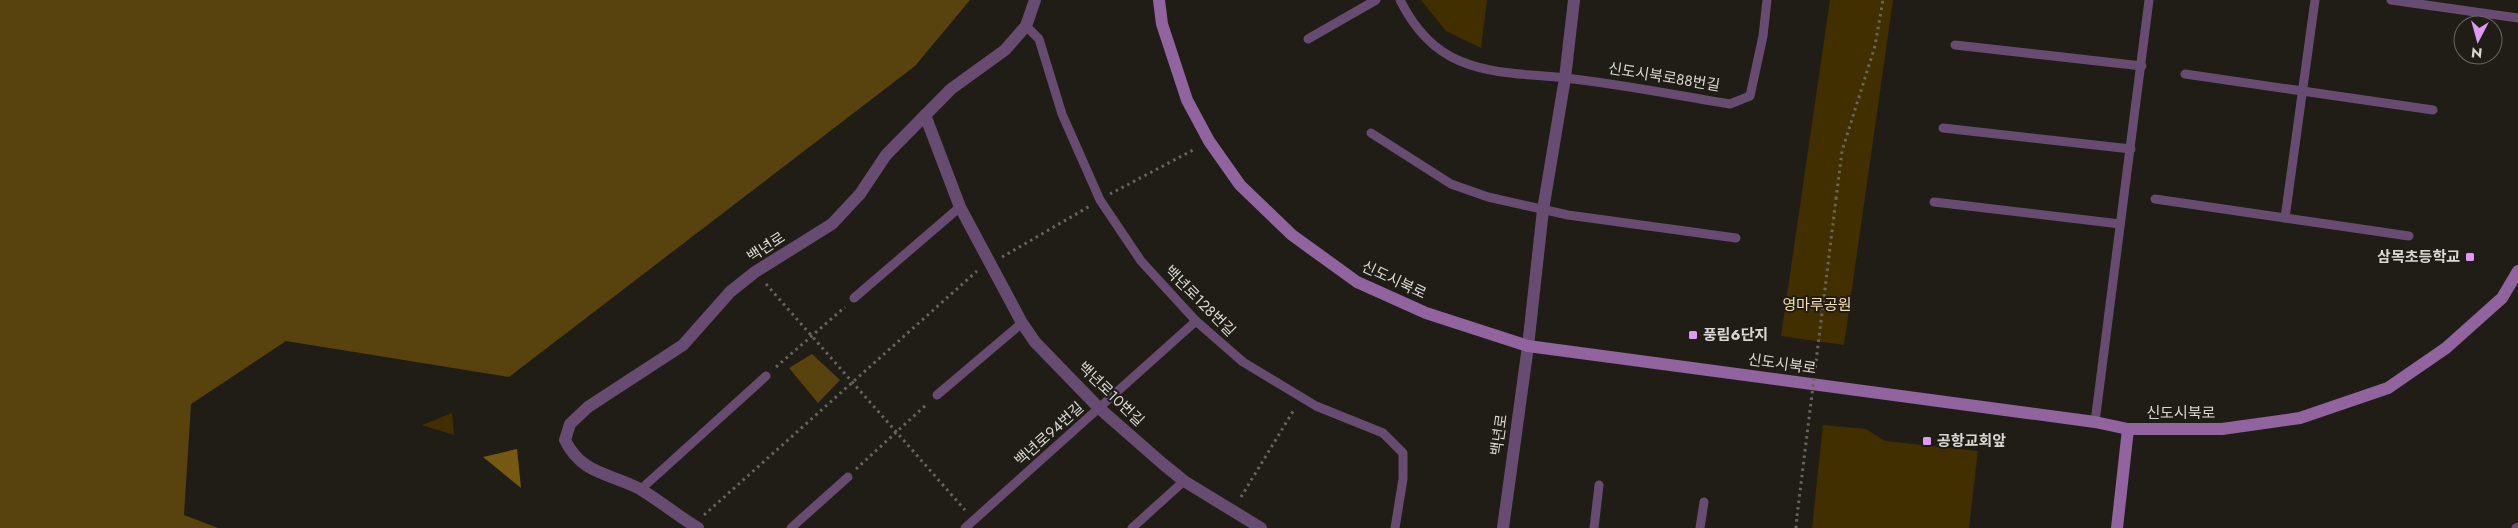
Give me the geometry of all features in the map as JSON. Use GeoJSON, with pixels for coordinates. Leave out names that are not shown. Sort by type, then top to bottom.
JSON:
{"type":"FeatureCollection","features":[{"type":"Feature","properties":{"kind":"street","name":"백년로"},"geometry":{"type":"LineString","coordinates":[[696,526],[640,490],[591,470],[572,455],[565,440],[570,424],[588,407],[683,345],[730,292],[755,272],[832,224],[860,194],[886,156],[925,115],[952,89],[1005,50],[1026,26],[1035,0]]}},
{"type":"Feature","properties":{"kind":"street","name":"신도시북로"},"geometry":{"type":"LineString","coordinates":[[1159,0],[1162,24],[1187,100],[1209,141],[1240,186],[1292,235],[1357,282],[1426,313],[1528,346],[2095,422],[2128,429],[2222,429],[2300,418],[2388,388],[2446,348],[2502,298],[2518,271]]}},
{"type":"Feature","properties":{"kind":"street"},"geometry":{"type":"LineString","coordinates":[[1528,346],[1543,210],[1565,78],[1574,0]]}},
{"type":"Feature","properties":{"kind":"street","name":"백년로10번길"},"geometry":{"type":"LineString","coordinates":[[925,115],[960,207],[1022,323],[1036,342],[1099,408],[1184,481],[1261,528]]}},
{"type":"Feature","properties":{"kind":"street","name":"백년로"},"geometry":{"type":"LineString","coordinates":[[1503,528],[1528,346]]}},
{"type":"Feature","properties":{"kind":"street"},"geometry":{"type":"LineString","coordinates":[[2117,528],[2128,429]]}},
{"type":"Feature","properties":{"kind":"lane"},"geometry":{"type":"LineString","coordinates":[[1308,39],[1376,0]]}},
{"type":"Feature","properties":{"kind":"lane","name":"신도시북로88번길"},"geometry":{"type":"LineString","coordinates":[[1400,0],[1407,14],[1429,42],[1458,61],[1484,70],[1565,78],[1730,104],[1750,96],[1763,36],[1767,0]]}},
{"type":"Feature","properties":{"kind":"lane"},"geometry":{"type":"LineString","coordinates":[[2095,422],[2149,0]]}},
{"type":"Feature","properties":{"kind":"lane"},"geometry":{"type":"LineString","coordinates":[[2285,218],[2301,90],[2315,0]]}},
{"type":"Feature","properties":{"kind":"lane"},"geometry":{"type":"LineString","coordinates":[[2391,0],[2518,18]]}},
{"type":"Feature","properties":{"kind":"lane","name":"백년로128번길"},"geometry":{"type":"LineString","coordinates":[[1026,26],[1039,38],[1062,114],[1100,200],[1141,261],[1196,321],[1243,362],[1316,406],[1383,433],[1403,453],[1403,479],[1395,528]]}},
{"type":"Feature","properties":{"kind":"lane"},"geometry":{"type":"LineString","coordinates":[[1955,44],[2142,66]]}},
{"type":"Feature","properties":{"kind":"lane"},"geometry":{"type":"LineString","coordinates":[[2184,74],[2433,110]]}},
{"type":"Feature","properties":{"kind":"lane"},"geometry":{"type":"LineString","coordinates":[[1943,128],[2130,149]]}},
{"type":"Feature","properties":{"kind":"lane"},"geometry":{"type":"LineString","coordinates":[[1371,133],[1451,184],[1488,197],[1543,210],[1736,238]]}},
{"type":"Feature","properties":{"kind":"lane"},"geometry":{"type":"LineString","coordinates":[[2155,199],[2409,236]]}},
{"type":"Feature","properties":{"kind":"lane"},"geometry":{"type":"LineString","coordinates":[[1934,202],[2120,224]]}},
{"type":"Feature","properties":{"kind":"lane"},"geometry":{"type":"LineString","coordinates":[[854,298],[960,207]]}},
{"type":"Feature","properties":{"kind":"lane","name":"백년로94번길"},"geometry":{"type":"LineString","coordinates":[[965,528],[1196,321]]}},
{"type":"Feature","properties":{"kind":"lane"},"geometry":{"type":"LineString","coordinates":[[937,395],[1022,323]]}},
{"type":"Feature","properties":{"kind":"lane"},"geometry":{"type":"LineString","coordinates":[[640,490],[766,376]]}},
{"type":"Feature","properties":{"kind":"lane"},"geometry":{"type":"LineString","coordinates":[[791,528],[848,477]]}},
{"type":"Feature","properties":{"kind":"lane"},"geometry":{"type":"LineString","coordinates":[[1132,528],[1184,481]]}},
{"type":"Feature","properties":{"kind":"lane"},"geometry":{"type":"LineString","coordinates":[[1594,528],[1599,485]]}},
{"type":"Feature","properties":{"kind":"lane"},"geometry":{"type":"LineString","coordinates":[[1700,528],[1704,502]]}},
{"type":"Feature","properties":{"kind":"path"},"geometry":{"type":"LineString","coordinates":[[1796,528],[1842,150],[1875,46],[1883,0]]}},
{"type":"Feature","properties":{"kind":"path"},"geometry":{"type":"LineString","coordinates":[[696,526],[975,272],[1100,200],[1209,141]]}},
{"type":"Feature","properties":{"kind":"path"},"geometry":{"type":"LineString","coordinates":[[755,272],[974,520]]}},
{"type":"Feature","properties":{"kind":"path"},"geometry":{"type":"LineString","coordinates":[[766,376],[854,298]]}},
{"type":"Feature","properties":{"kind":"path"},"geometry":{"type":"LineString","coordinates":[[848,477],[937,395]]}},
{"type":"Feature","properties":{"kind":"path"},"geometry":{"type":"LineString","coordinates":[[1232,511],[1302,396]]}},
{"type":"Feature","properties":{"kind":"green space"},"geometry":{"type":"Polygon","coordinates":[[[1421,0],[1487,0],[1481,48],[1446,31],[1421,0]]]}},
{"type":"Feature","properties":{"kind":"green space","name":"영마루공원"},"geometry":{"type":"Polygon","coordinates":[[[1830,0],[1893,0],[1844,345],[1781,336],[1830,0]]]}},
{"type":"Feature","properties":{"kind":"green space"},"geometry":{"type":"Polygon","coordinates":[[[452,413],[454,435],[422,425],[452,413]]]}},
{"type":"Feature","properties":{"kind":"green space"},"geometry":{"type":"Polygon","coordinates":[[[1823,425],[1866,429],[1885,441],[1978,451],[1969,528],[1812,528],[1823,425]]]}},
{"type":"Feature","properties":{"kind":"shaded area"},"geometry":{"type":"Polygon","coordinates":[[[0,0],[970,0],[915,66],[509,377],[286,341],[191,404],[184,515],[218,528],[0,528],[0,0]]]}},
{"type":"Feature","properties":{"kind":"shaded area"},"geometry":{"type":"Polygon","coordinates":[[[812,354],[840,380],[818,403],[789,368],[812,354]]]}},
{"type":"Feature","properties":{"kind":"shaded area"},"geometry":{"type":"Polygon","coordinates":[[[517,449],[521,488],[483,457],[517,449]]]}},
{"type":"Feature","properties":{"kind":"place","name":"삼목초등학교"},"geometry":{"type":"Point","coordinates":[2470,257]}},
{"type":"Feature","properties":{"kind":"place","name":"풍림6단지"},"geometry":{"type":"Point","coordinates":[1693,335]}},
{"type":"Feature","properties":{"kind":"place","name":"공항교회앞"},"geometry":{"type":"Point","coordinates":[1927,441]}}]}
